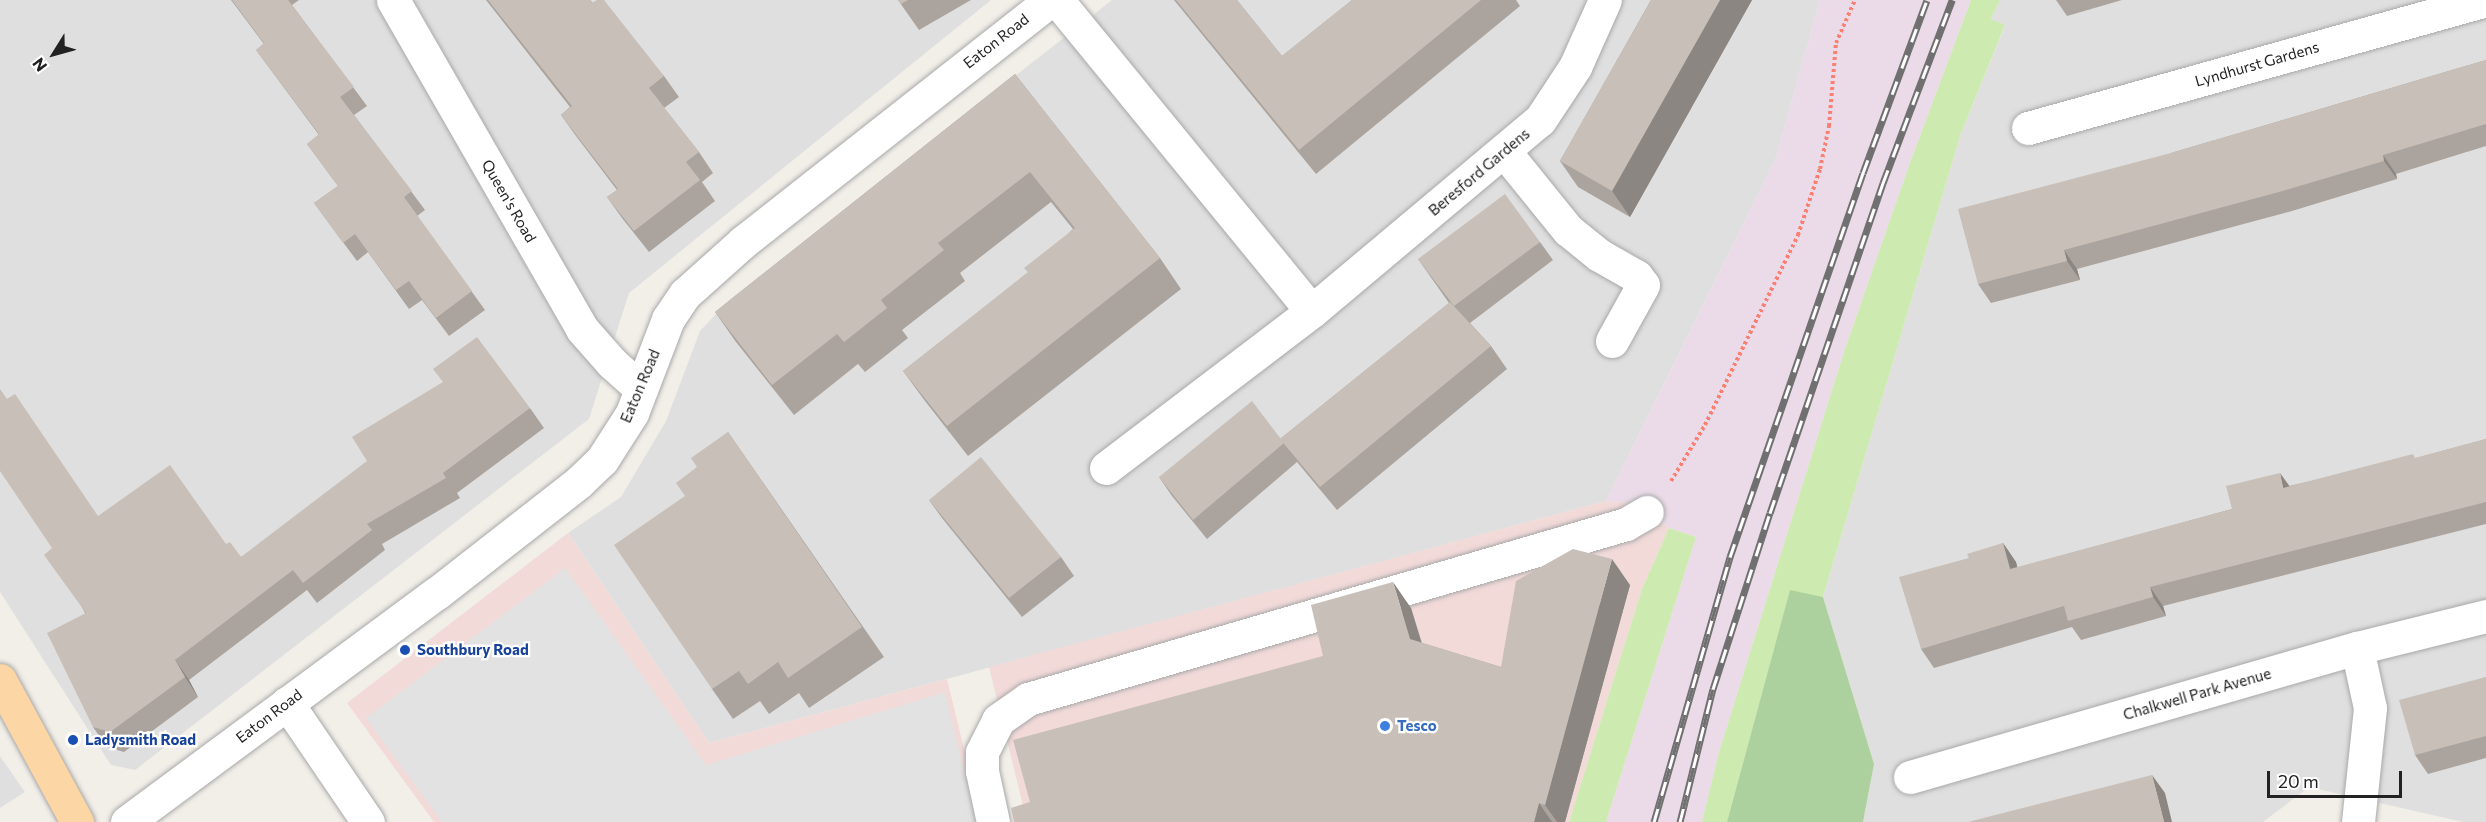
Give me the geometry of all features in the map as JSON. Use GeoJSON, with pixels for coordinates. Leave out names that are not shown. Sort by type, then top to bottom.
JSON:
{"type":"FeatureCollection","features":[{"type":"Feature","properties":{"kind":"main road"},"geometry":{"type":"LineString","coordinates":[[0,680],[77,822]]}},
{"type":"Feature","properties":{"kind":"street","name":"Queen's Road"},"geometry":{"type":"LineString","coordinates":[[393,0],[582,330],[612,363],[641,389]]}},
{"type":"Feature","properties":{"kind":"street","name":"Eaton Road"},"geometry":{"type":"LineString","coordinates":[[127,822],[454,581],[579,482],[615,442],[641,389],[668,319],[685,294],[743,242],[1051,0]]}},
{"type":"Feature","properties":{"kind":"street"},"geometry":{"type":"LineString","coordinates":[[1057,0],[1312,311]]}},
{"type":"Feature","properties":{"kind":"street","name":"Beresford Gardens"},"geometry":{"type":"LineString","coordinates":[[1106,468],[1312,311],[1540,120],[1575,67],[1605,0]]}},
{"type":"Feature","properties":{"kind":"street","name":"Lyndhurst Gardens"},"geometry":{"type":"LineString","coordinates":[[2028,128],[2485,0]]}},
{"type":"Feature","properties":{"kind":"street"},"geometry":{"type":"LineString","coordinates":[[1504,151],[1568,230],[1599,255],[1636,276],[1643,285],[1612,341]]}},
{"type":"Feature","properties":{"kind":"street"},"geometry":{"type":"LineString","coordinates":[[993,822],[982,771],[982,752],[998,720],[1028,699],[1626,524],[1647,512]]}},
{"type":"Feature","properties":{"kind":"street","name":"Chalkwell Park Avenue"},"geometry":{"type":"LineString","coordinates":[[1910,777],[2357,648],[2486,616]]}},
{"type":"Feature","properties":{"kind":"street"},"geometry":{"type":"LineString","coordinates":[[2357,648],[2370,708],[2358,822]]}},
{"type":"Feature","properties":{"kind":"street"},"geometry":{"type":"LineString","coordinates":[[287,703],[368,822]]}},
{"type":"Feature","properties":{"kind":"path"},"geometry":{"type":"LineString","coordinates":[[1647,512],[1664,493],[1705,425],[1798,235],[1820,169],[1829,126],[1836,44],[1855,0]]}},
{"type":"Feature","properties":{"kind":"shaded area"},"geometry":{"type":"Polygon","coordinates":[[[0,0],[991,0],[629,293],[589,419],[135,770],[111,765],[0,592],[0,0]]]}},
{"type":"Feature","properties":{"kind":"shaded area"},"geometry":{"type":"Polygon","coordinates":[[[1112,0],[1820,0],[1776,158],[1606,501],[709,743],[568,533],[621,497],[666,421],[700,331],[729,300],[1112,0]]]}},
{"type":"Feature","properties":{"kind":"shaded area"},"geometry":{"type":"Polygon","coordinates":[[[1820,0],[1971,0],[1911,160],[1844,352],[1719,752],[1702,822],[1606,822],[1696,537],[1669,528],[1634,503],[1606,501],[1776,158],[1820,0]]]}},
{"type":"Feature","properties":{"kind":"shaded area"},"geometry":{"type":"Polygon","coordinates":[[[2000,0],[2486,0],[2486,822],[2463,822],[2309,787],[2263,822],[1863,822],[1874,764],[1823,597],[1960,136],[2005,26],[1991,19],[2000,0]]]}},
{"type":"Feature","properties":{"kind":"shaded area"},"geometry":{"type":"Polygon","coordinates":[[[1606,501],[1634,503],[1669,528],[1642,589],[1569,822],[1027,822],[989,667],[1606,501]]]}},
{"type":"Feature","properties":{"kind":"shaded area"},"geometry":{"type":"Polygon","coordinates":[[[568,533],[709,743],[947,679],[982,822],[434,822],[347,703],[568,533]]]}},
{"type":"Feature","properties":{"kind":"shaded area"},"geometry":{"type":"Polygon","coordinates":[[[565,568],[706,765],[945,692],[976,822],[442,822],[366,718],[565,568]]]}},
{"type":"Feature","properties":{"kind":"shaded area"},"geometry":{"type":"Polygon","coordinates":[[[0,756],[25,792],[0,808],[0,756]]]}},
{"type":"Feature","properties":{"kind":"green space"},"geometry":{"type":"Polygon","coordinates":[[[1971,0],[2000,0],[1991,19],[2005,25],[1960,136],[1823,597],[1790,591],[1727,822],[1702,822],[1719,752],[1844,352],[1911,160],[1971,0]]]}},
{"type":"Feature","properties":{"kind":"green space"},"geometry":{"type":"Polygon","coordinates":[[[1669,528],[1696,537],[1606,822],[1569,822],[1642,589],[1669,528]]]}},
{"type":"Feature","properties":{"kind":"green space"},"geometry":{"type":"Polygon","coordinates":[[[1790,590],[1823,597],[1874,764],[1863,822],[1727,822],[1790,590]]]}},
{"type":"Feature","properties":{"kind":"building"},"geometry":{"type":"Polygon","coordinates":[[[232,0],[288,0],[354,87],[340,97],[412,191],[404,197],[472,291],[436,318],[409,281],[396,290],[355,234],[343,243],[314,203],[338,186],[307,144],[319,134],[256,50],[264,43],[232,0]]]}},
{"type":"Feature","properties":{"kind":"building"},"geometry":{"type":"Polygon","coordinates":[[[488,0],[590,0],[592,3],[604,0],[664,76],[649,88],[699,152],[686,162],[700,180],[634,231],[607,197],[618,189],[561,115],[572,106],[488,0]]]}},
{"type":"Feature","properties":{"kind":"building"},"geometry":{"type":"Polygon","coordinates":[[[1176,0],[1237,0],[1282,56],[1352,0],[1481,0],[1299,150],[1176,0]]]}},
{"type":"Feature","properties":{"kind":"building"},"geometry":{"type":"Polygon","coordinates":[[[1651,0],[1720,0],[1612,191],[1560,161],[1651,0]]]}},
{"type":"Feature","properties":{"kind":"building"},"geometry":{"type":"Polygon","coordinates":[[[2486,60],[2486,124],[2383,155],[2384,161],[2064,250],[2067,261],[1978,284],[1958,209],[2171,153],[2486,60]]]}},
{"type":"Feature","properties":{"kind":"building"},"geometry":{"type":"Polygon","coordinates":[[[1015,74],[1160,258],[947,426],[903,371],[1028,272],[1024,268],[1075,228],[1030,172],[938,243],[944,250],[881,300],[887,308],[844,342],[837,334],[772,385],[715,312],[1015,74]]]}},
{"type":"Feature","properties":{"kind":"building"},"geometry":{"type":"Polygon","coordinates":[[[1505,194],[1540,242],[1454,306],[1418,259],[1505,194]]]}},
{"type":"Feature","properties":{"kind":"building"},"geometry":{"type":"Polygon","coordinates":[[[1450,302],[1491,346],[1320,487],[1280,439],[1450,302]]]}},
{"type":"Feature","properties":{"kind":"building"},"geometry":{"type":"Polygon","coordinates":[[[477,337],[530,408],[443,473],[446,478],[367,524],[372,530],[303,583],[293,570],[175,660],[185,677],[110,732],[93,727],[47,633],[86,613],[44,555],[52,548],[0,471],[0,389],[7,399],[15,394],[98,516],[170,465],[226,544],[230,542],[241,557],[367,461],[352,437],[443,382],[433,369],[477,337]]]}},
{"type":"Feature","properties":{"kind":"building"},"geometry":{"type":"Polygon","coordinates":[[[1252,401],[1284,443],[1193,520],[1159,477],[1252,401]]]}},
{"type":"Feature","properties":{"kind":"building"},"geometry":{"type":"Polygon","coordinates":[[[728,432],[862,627],[788,678],[778,662],[748,684],[739,671],[712,689],[614,545],[685,496],[676,483],[697,467],[691,458],[728,432]]]}},
{"type":"Feature","properties":{"kind":"building"},"geometry":{"type":"Polygon","coordinates":[[[2486,439],[2486,502],[2150,587],[2153,597],[2068,621],[2064,606],[1921,649],[1899,577],[1969,558],[1967,554],[2003,543],[2010,569],[2232,509],[2226,486],[2280,473],[2283,488],[2413,454],[2415,458],[2486,439]]]}},
{"type":"Feature","properties":{"kind":"building"},"geometry":{"type":"Polygon","coordinates":[[[981,457],[1061,557],[1009,598],[929,500],[981,457]]]}},
{"type":"Feature","properties":{"kind":"building","name":"Tesco"},"geometry":{"type":"Polygon","coordinates":[[[1573,549],[1612,559],[1545,805],[1539,803],[1534,822],[1014,822],[1011,808],[1030,802],[1013,740],[1323,656],[1311,605],[1393,582],[1410,639],[1501,667],[1516,581],[1573,549]]]}},
{"type":"Feature","properties":{"kind":"building"},"geometry":{"type":"Polygon","coordinates":[[[2486,677],[2486,736],[2415,755],[2399,700],[2486,677]]]}},
{"type":"Feature","properties":{"kind":"building"},"geometry":{"type":"Polygon","coordinates":[[[2152,775],[2164,822],[1968,822],[2152,775]]]}},
{"type":"Feature","properties":{"kind":"railway"},"geometry":{"type":"LineString","coordinates":[[1654,822],[1730,557],[1863,173],[1927,0]]}},
{"type":"Feature","properties":{"kind":"railway"},"geometry":{"type":"LineString","coordinates":[[1680,822],[1713,689],[1770,513],[1883,183],[1952,0]]}},
{"type":"Feature","properties":{"kind":"place","name":"Southbury Road"},"geometry":{"type":"Point","coordinates":[405,650]}},
{"type":"Feature","properties":{"kind":"place","name":"Tesco"},"geometry":{"type":"Point","coordinates":[1385,726]}},
{"type":"Feature","properties":{"kind":"place","name":"Ladysmith Road"},"geometry":{"type":"Point","coordinates":[73,740]}}]}
